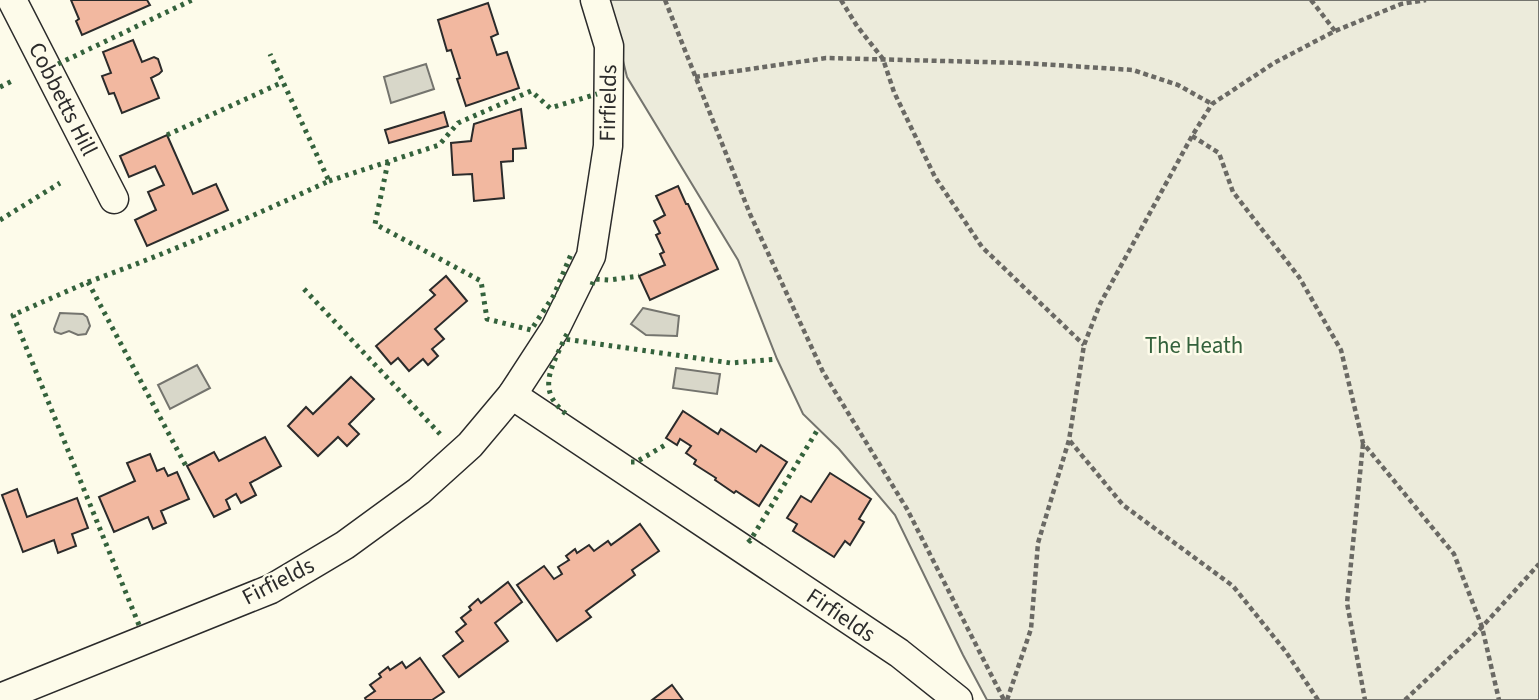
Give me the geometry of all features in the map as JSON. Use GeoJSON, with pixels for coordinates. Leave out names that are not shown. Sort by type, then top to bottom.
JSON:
{"type":"FeatureCollection","features":[{"type":"Feature","properties":{"kind":"street","name":"Cobbetts Hill"},"geometry":{"type":"LineString","coordinates":[[12,0],[114,199]]}},
{"type":"Feature","properties":{"kind":"street","name":"Firfields"},"geometry":{"type":"LineString","coordinates":[[0,698],[271,589],[345,545],[419,491],[470,445],[512,395],[555,329],[591,256],[608,146],[609,46],[595,0]]}},
{"type":"Feature","properties":{"kind":"street","name":"Firfields"},"geometry":{"type":"LineString","coordinates":[[512,395],[899,653],[958,700]]}},
{"type":"Feature","properties":{"kind":"path"},"geometry":{"type":"LineString","coordinates":[[665,0],[750,215],[823,372],[906,509],[1006,700]]}},
{"type":"Feature","properties":{"kind":"path"},"geometry":{"type":"LineString","coordinates":[[841,0],[883,59],[894,93],[935,177],[982,247],[1084,345]]}},
{"type":"Feature","properties":{"kind":"path"},"geometry":{"type":"LineString","coordinates":[[1311,0],[1335,32]]}},
{"type":"Feature","properties":{"kind":"path"},"geometry":{"type":"LineString","coordinates":[[1006,700],[1031,629],[1038,543],[1069,440],[1084,345],[1100,304],[1192,136],[1212,104],[1274,63],[1335,32],[1401,4],[1426,0]]}},
{"type":"Feature","properties":{"kind":"path"},"geometry":{"type":"LineString","coordinates":[[695,77],[826,58],[1023,63],[1133,70],[1178,85],[1212,104]]}},
{"type":"Feature","properties":{"kind":"path"},"geometry":{"type":"LineString","coordinates":[[1192,136],[1219,153],[1233,192],[1299,277],[1341,350],[1363,443],[1347,603],[1365,700]]}},
{"type":"Feature","properties":{"kind":"path"},"geometry":{"type":"LineString","coordinates":[[1069,440],[1123,505],[1233,586],[1286,652],[1318,700]]}},
{"type":"Feature","properties":{"kind":"path"},"geometry":{"type":"LineString","coordinates":[[1363,443],[1454,554],[1482,627],[1499,700]]}},
{"type":"Feature","properties":{"kind":"path"},"geometry":{"type":"LineString","coordinates":[[1405,700],[1482,627],[1539,564]]}},
{"type":"Feature","properties":{"kind":"green space","name":"The Heath"},"geometry":{"type":"Polygon","coordinates":[[[608,0],[1539,0],[1539,700],[987,700],[895,515],[839,449],[803,414],[777,359],[738,260],[627,77],[608,0]]]}},
{"type":"Feature","properties":{"kind":"shaded area"},"geometry":{"type":"Polygon","coordinates":[[[426,64],[434,89],[391,103],[384,77],[426,64]]]}},
{"type":"Feature","properties":{"kind":"shaded area"},"geometry":{"type":"Polygon","coordinates":[[[643,308],[679,316],[677,336],[646,335],[631,324],[643,308]]]}},
{"type":"Feature","properties":{"kind":"shaded area"},"geometry":{"type":"Polygon","coordinates":[[[60,313],[83,314],[87,317],[90,326],[86,334],[55,332],[60,313]]]}},
{"type":"Feature","properties":{"kind":"shaded area"},"geometry":{"type":"Polygon","coordinates":[[[197,365],[210,388],[170,409],[158,385],[197,365]]]}},
{"type":"Feature","properties":{"kind":"shaded area"},"geometry":{"type":"Polygon","coordinates":[[[676,368],[720,374],[717,394],[673,388],[676,368]]]}},
{"type":"Feature","properties":{"kind":"building"},"geometry":{"type":"Polygon","coordinates":[[[71,0],[147,0],[150,5],[82,35],[71,0]]]}},
{"type":"Feature","properties":{"kind":"building"},"geometry":{"type":"Polygon","coordinates":[[[488,3],[498,34],[491,37],[497,55],[507,52],[519,88],[466,106],[451,50],[447,51],[438,20],[488,3]]]}},
{"type":"Feature","properties":{"kind":"building"},"geometry":{"type":"Polygon","coordinates":[[[133,40],[142,62],[154,57],[158,59],[162,71],[151,78],[159,98],[122,113],[114,93],[109,94],[102,76],[111,73],[103,52],[133,40]]]}},
{"type":"Feature","properties":{"kind":"building"},"geometry":{"type":"Polygon","coordinates":[[[521,109],[526,148],[513,149],[513,161],[501,162],[504,198],[474,201],[472,174],[453,175],[451,143],[471,141],[474,124],[521,109]]]}},
{"type":"Feature","properties":{"kind":"building"},"geometry":{"type":"Polygon","coordinates":[[[444,112],[448,126],[389,143],[385,130],[444,112]]]}},
{"type":"Feature","properties":{"kind":"building"},"geometry":{"type":"Polygon","coordinates":[[[167,135],[193,194],[216,184],[228,210],[147,246],[135,220],[156,210],[148,192],[164,185],[155,166],[129,177],[120,156],[167,135]]]}},
{"type":"Feature","properties":{"kind":"building"},"geometry":{"type":"Polygon","coordinates":[[[678,186],[718,269],[650,300],[639,276],[665,265],[660,254],[664,252],[656,235],[660,233],[654,221],[665,215],[656,196],[678,186]]]}},
{"type":"Feature","properties":{"kind":"building"},"geometry":{"type":"Polygon","coordinates":[[[446,276],[467,301],[435,329],[444,339],[432,349],[438,356],[428,365],[423,359],[409,371],[398,358],[391,364],[376,346],[435,295],[430,290],[446,276]]]}},
{"type":"Feature","properties":{"kind":"building"},"geometry":{"type":"Polygon","coordinates":[[[351,377],[374,399],[349,424],[359,434],[347,446],[338,437],[318,456],[288,426],[306,407],[313,414],[351,377]]]}},
{"type":"Feature","properties":{"kind":"building"},"geometry":{"type":"Polygon","coordinates":[[[683,411],[718,434],[721,429],[756,452],[761,445],[787,462],[759,506],[736,491],[734,493],[694,464],[696,460],[686,453],[691,446],[680,439],[677,445],[666,438],[683,411]]]}},
{"type":"Feature","properties":{"kind":"building"},"geometry":{"type":"Polygon","coordinates":[[[265,437],[281,466],[250,483],[256,495],[241,503],[236,494],[226,500],[230,509],[214,517],[187,466],[214,452],[219,461],[265,437]]]}},
{"type":"Feature","properties":{"kind":"building"},"geometry":{"type":"Polygon","coordinates":[[[150,454],[157,471],[164,468],[168,476],[177,472],[189,499],[161,511],[166,523],[153,529],[148,517],[114,532],[99,497],[135,481],[127,463],[150,454]]]}},
{"type":"Feature","properties":{"kind":"building"},"geometry":{"type":"Polygon","coordinates":[[[830,473],[871,499],[859,519],[864,522],[850,545],[845,541],[834,557],[793,531],[797,524],[787,518],[801,496],[811,502],[830,473]]]}},
{"type":"Feature","properties":{"kind":"building"},"geometry":{"type":"Polygon","coordinates":[[[17,489],[27,517],[77,498],[88,528],[72,534],[76,546],[58,553],[54,540],[23,552],[2,495],[17,489]]]}},
{"type":"Feature","properties":{"kind":"building"},"geometry":{"type":"Polygon","coordinates":[[[640,524],[659,551],[632,570],[635,575],[586,611],[591,617],[557,641],[517,585],[544,566],[554,579],[562,574],[558,567],[569,560],[566,556],[575,549],[577,553],[589,545],[594,551],[608,541],[611,545],[640,524]]]}},
{"type":"Feature","properties":{"kind":"building"},"geometry":{"type":"Polygon","coordinates":[[[508,582],[522,602],[495,623],[508,641],[459,677],[443,656],[463,641],[456,632],[466,624],[461,618],[471,610],[469,607],[478,599],[481,603],[508,582]]]}},
{"type":"Feature","properties":{"kind":"building"},"geometry":{"type":"Polygon","coordinates":[[[420,658],[444,692],[432,700],[366,700],[365,698],[375,691],[370,685],[381,677],[379,674],[388,667],[390,670],[402,662],[406,668],[420,658]]]}},
{"type":"Feature","properties":{"kind":"building"},"geometry":{"type":"Polygon","coordinates":[[[672,685],[683,700],[652,700],[672,685]]]}},
{"type":"Feature","properties":{"kind":"hedge"},"geometry":{"type":"LineString","coordinates":[[58,64],[192,0]]}},
{"type":"Feature","properties":{"kind":"hedge"},"geometry":{"type":"LineString","coordinates":[[88,282],[210,234],[329,181],[270,54]]}},
{"type":"Feature","properties":{"kind":"hedge"},"geometry":{"type":"LineString","coordinates":[[0,87],[12,81]]}},
{"type":"Feature","properties":{"kind":"hedge"},"geometry":{"type":"LineString","coordinates":[[167,135],[283,82]]}},
{"type":"Feature","properties":{"kind":"hedge"},"geometry":{"type":"LineString","coordinates":[[329,181],[439,145],[458,123],[531,91],[550,108],[597,94]]}},
{"type":"Feature","properties":{"kind":"hedge"},"geometry":{"type":"LineString","coordinates":[[388,162],[375,224],[481,281],[487,319],[531,330],[554,295],[572,252]]}},
{"type":"Feature","properties":{"kind":"hedge"},"geometry":{"type":"LineString","coordinates":[[0,220],[60,183]]}},
{"type":"Feature","properties":{"kind":"hedge"},"geometry":{"type":"LineString","coordinates":[[592,285],[594,279],[639,276]]}},
{"type":"Feature","properties":{"kind":"hedge"},"geometry":{"type":"LineString","coordinates":[[139,625],[13,315],[88,282],[187,468]]}},
{"type":"Feature","properties":{"kind":"hedge"},"geometry":{"type":"LineString","coordinates":[[304,289],[440,434]]}},
{"type":"Feature","properties":{"kind":"hedge"},"geometry":{"type":"LineString","coordinates":[[567,334],[564,339],[731,363],[777,359]]}},
{"type":"Feature","properties":{"kind":"hedge"},"geometry":{"type":"LineString","coordinates":[[563,342],[550,373],[549,390],[559,407],[569,416]]}},
{"type":"Feature","properties":{"kind":"hedge"},"geometry":{"type":"LineString","coordinates":[[748,539],[750,541],[818,429]]}},
{"type":"Feature","properties":{"kind":"hedge"},"geometry":{"type":"LineString","coordinates":[[631,462],[636,462],[667,444]]}}]}
